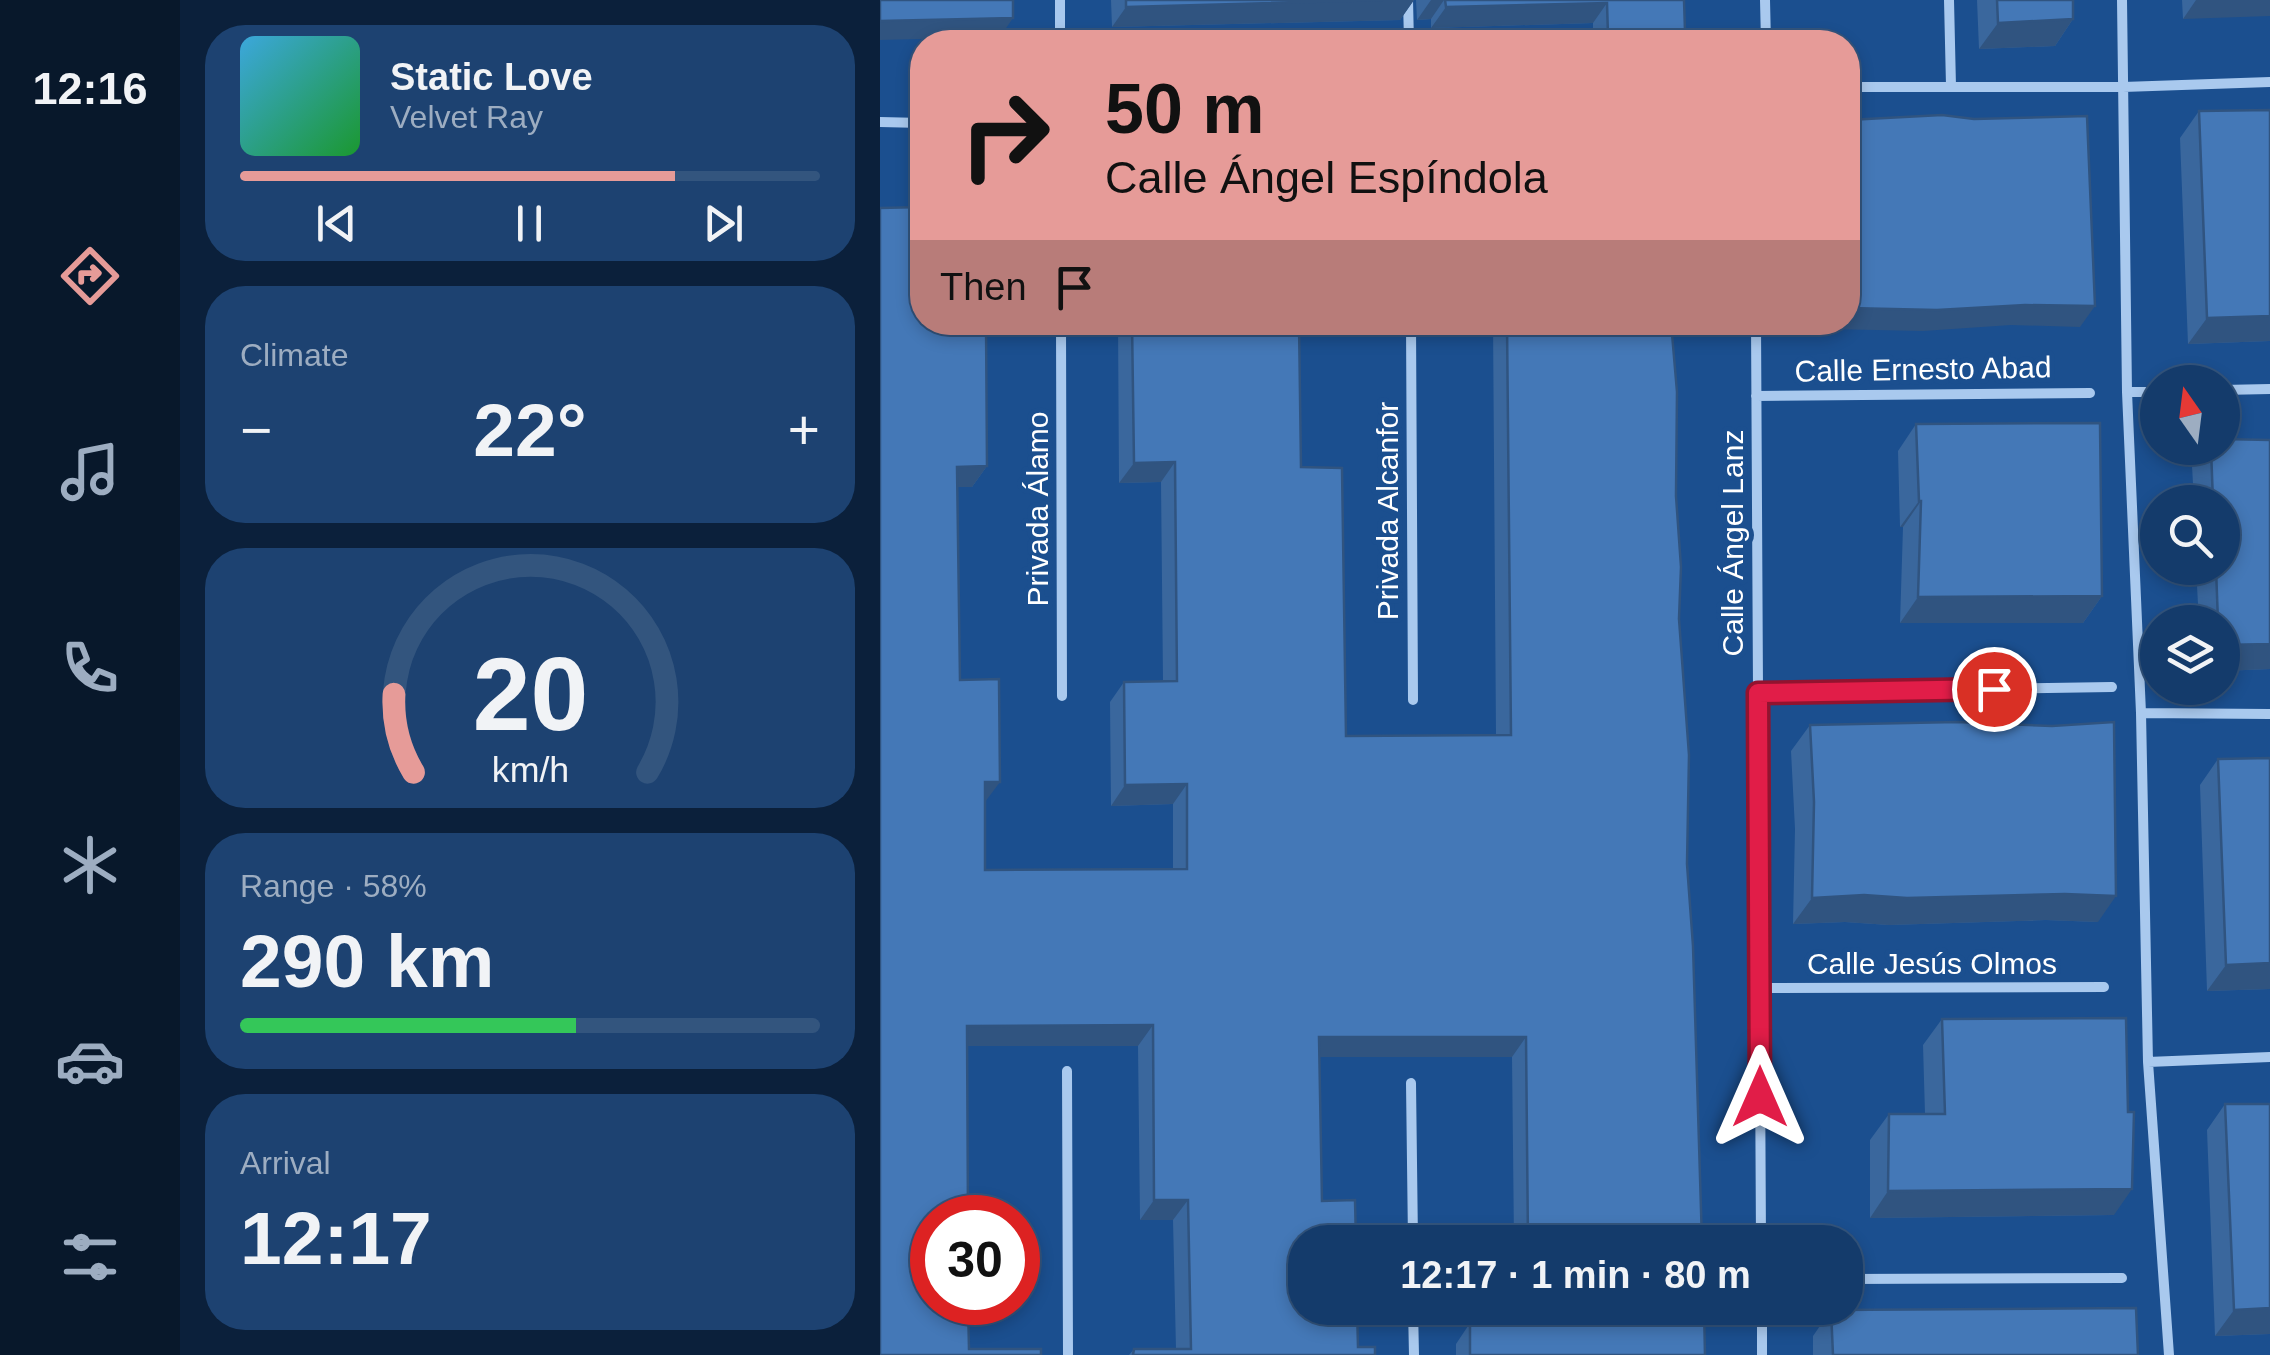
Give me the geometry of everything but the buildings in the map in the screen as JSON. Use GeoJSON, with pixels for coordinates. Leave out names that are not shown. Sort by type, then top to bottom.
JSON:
{"type":"FeatureCollection","features":[{"type":"Feature","properties":{"kind":"street"},"geometry":{"type":"LineString","coordinates":[[1060,0],[1060,30]]}},
{"type":"Feature","properties":{"kind":"street"},"geometry":{"type":"LineString","coordinates":[[1408,0],[1409,30]]}},
{"type":"Feature","properties":{"kind":"street"},"geometry":{"type":"LineString","coordinates":[[1765,0],[1766,30]]}},
{"type":"Feature","properties":{"kind":"street"},"geometry":{"type":"LineString","coordinates":[[1949,0],[1951,86]]}},
{"type":"Feature","properties":{"kind":"street"},"geometry":{"type":"LineString","coordinates":[[2122,0],[2127,392],[2141,713],[2148,1062],[2169,1355]]}},
{"type":"Feature","properties":{"kind":"street"},"geometry":{"type":"LineString","coordinates":[[1860,87],[2123,88],[2270,82]]}},
{"type":"Feature","properties":{"kind":"street"},"geometry":{"type":"LineString","coordinates":[[880,122],[910,123]]}},
{"type":"Feature","properties":{"kind":"street","name":"Privada Álamo"},"geometry":{"type":"LineString","coordinates":[[1062,335],[1062,696]]}},
{"type":"Feature","properties":{"kind":"street","name":"Privada Alcanfor"},"geometry":{"type":"LineString","coordinates":[[1411,335],[1413,700]]}},
{"type":"Feature","properties":{"kind":"street","name":"Calle Ángel Lanz"},"geometry":{"type":"LineString","coordinates":[[1756,335],[1761,1225]]}},
{"type":"Feature","properties":{"kind":"street"},"geometry":{"type":"LineString","coordinates":[[2240,390],[2270,389]]}},
{"type":"Feature","properties":{"kind":"street"},"geometry":{"type":"LineString","coordinates":[[2127,392],[2140,392]]}},
{"type":"Feature","properties":{"kind":"street","name":"Calle Ernesto Abad"},"geometry":{"type":"LineString","coordinates":[[1756,396],[2090,393]]}},
{"type":"Feature","properties":{"kind":"street"},"geometry":{"type":"LineString","coordinates":[[1758,693],[2112,687]]}},
{"type":"Feature","properties":{"kind":"street"},"geometry":{"type":"LineString","coordinates":[[2141,713],[2270,714]]}},
{"type":"Feature","properties":{"kind":"street","name":"Calle Jesús Olmos"},"geometry":{"type":"LineString","coordinates":[[1760,988],[2104,987]]}},
{"type":"Feature","properties":{"kind":"street"},"geometry":{"type":"LineString","coordinates":[[2148,1062],[2270,1058]]}},
{"type":"Feature","properties":{"kind":"street"},"geometry":{"type":"LineString","coordinates":[[1067,1071],[1068,1355]]}},
{"type":"Feature","properties":{"kind":"street"},"geometry":{"type":"LineString","coordinates":[[1411,1083],[1412,1225]]}},
{"type":"Feature","properties":{"kind":"street"},"geometry":{"type":"LineString","coordinates":[[1863,1280],[2122,1278]]}},
{"type":"Feature","properties":{"kind":"street"},"geometry":{"type":"LineString","coordinates":[[1413,1325],[1414,1355]]}},
{"type":"Feature","properties":{"kind":"street"},"geometry":{"type":"LineString","coordinates":[[1762,1325],[1762,1355]]}},
{"type":"Feature","properties":{"kind":"route"},"geometry":{"type":"LineString","coordinates":[[1760,1097],[1758,693],[1994,689]]}}]}
